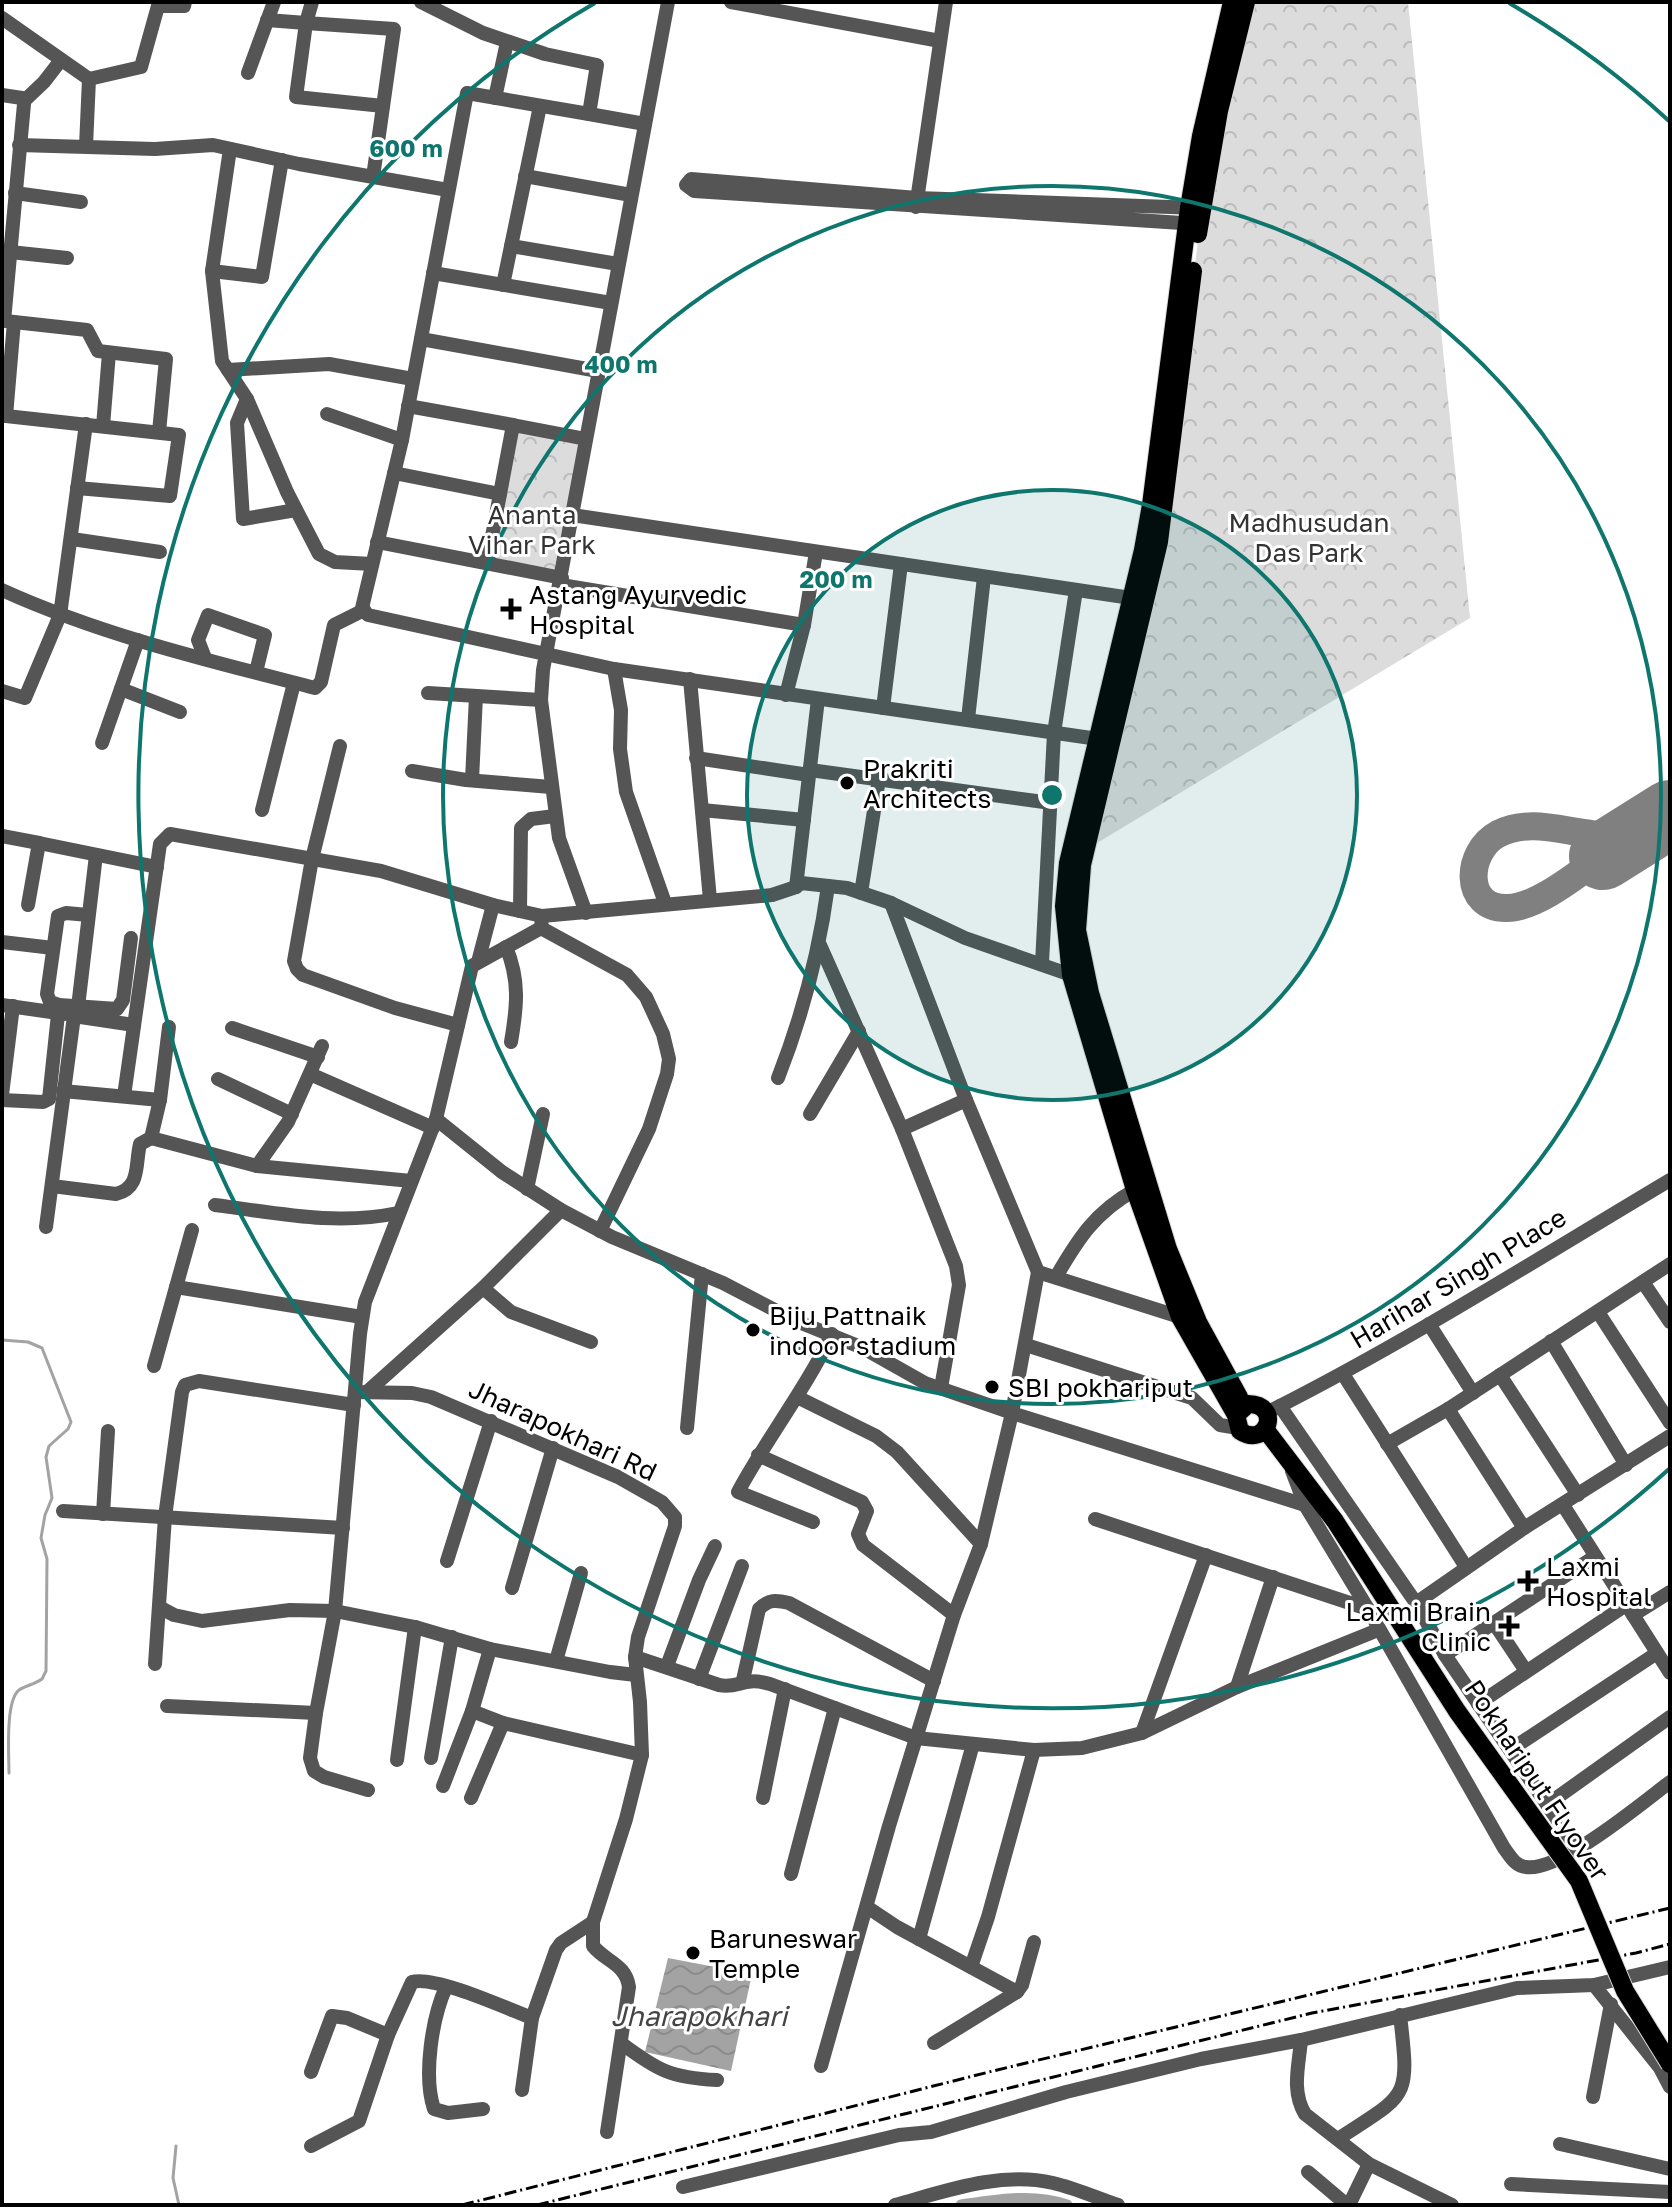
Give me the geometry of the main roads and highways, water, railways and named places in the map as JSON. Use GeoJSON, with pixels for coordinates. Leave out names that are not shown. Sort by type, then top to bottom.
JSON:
{"type":"FeatureCollection","features":[{"type":"Feature","properties":{"kind":"main road"},"geometry":{"type":"LineString","coordinates":[[1232,2],[1201,136],[1159,542],[1082,865],[1077,930],[1090,993],[1168,1249],[1198,1322],[1240,1416],[1250,1436],[1271,1416],[1259,1405],[1240,1416]]}},
{"type":"Feature","properties":{"kind":"main road"},"geometry":{"type":"LineString","coordinates":[[1240,1416],[1180,1317],[1135,1190],[1071,975],[1064,906],[1068,863],[1151,505],[1195,216],[1246,2]]}},
{"type":"Feature","properties":{"kind":"main road","name":"Pokhariput Flyover"},"geometry":{"type":"LineString","coordinates":[[1271,1416],[1287,1458],[1335,1521],[1457,1711],[1579,1881],[1625,1991],[1670,2064]]}},
{"type":"Feature","properties":{"kind":"water","name":"Jharapokhari"},"geometry":{"type":"Polygon","coordinates":[[[668,1958],[752,1974],[731,2071],[645,2052],[668,1958]]]}},
{"type":"Feature","properties":{"kind":"waterway"},"geometry":{"type":"LineString","coordinates":[[2,1340],[28,1342],[42,1348],[71,1422],[68,1429],[49,1446],[46,1457],[52,1498],[41,1538],[47,1559],[46,1671],[42,1679],[19,1690],[15,1696],[9,1729],[9,1773]]}},
{"type":"Feature","properties":{"kind":"waterway"},"geometry":{"type":"LineString","coordinates":[[176,2146],[173,2178],[179,2205]]}},
{"type":"Feature","properties":{"kind":"waterway"},"geometry":{"type":"LineString","coordinates":[[961,2205],[1028,2198],[1067,2205]]}},
{"type":"Feature","properties":{"kind":"railway"},"geometry":{"type":"LineString","coordinates":[[462,2205],[993,2071],[1670,1908]]}},
{"type":"Feature","properties":{"kind":"railway"},"geometry":{"type":"LineString","coordinates":[[537,2205],[1312,2013],[1636,1953],[1670,1944]]}},
{"type":"Feature","properties":{"kind":"place","name":"Astang Ayurvedic Hospital"},"geometry":{"type":"Point","coordinates":[511,609]}},
{"type":"Feature","properties":{"kind":"place","name":"Prakriti Architects"},"geometry":{"type":"Point","coordinates":[847,783]}},
{"type":"Feature","properties":{"kind":"place","name":"Biju Pattnaik indoor stadium"},"geometry":{"type":"Point","coordinates":[753,1330]}},
{"type":"Feature","properties":{"kind":"place","name":"SBI pokhariput"},"geometry":{"type":"Point","coordinates":[992,1387]}},
{"type":"Feature","properties":{"kind":"place","name":"Laxmi Hospital"},"geometry":{"type":"Point","coordinates":[1528,1581]}},
{"type":"Feature","properties":{"kind":"place","name":"Laxmi Brain Clinic"},"geometry":{"type":"Point","coordinates":[1509,1626]}},
{"type":"Feature","properties":{"kind":"place","name":"Baruneswar Temple"},"geometry":{"type":"Point","coordinates":[693,1953]}},
{"type":"Feature","properties":{"kind":"park label","name":"Ananta Vihar Park"},"geometry":{"type":"Point","coordinates":[532,529]}},
{"type":"Feature","properties":{"kind":"park label","name":"Madhusudan Das Park"},"geometry":{"type":"Point","coordinates":[1309,537]}}]}
